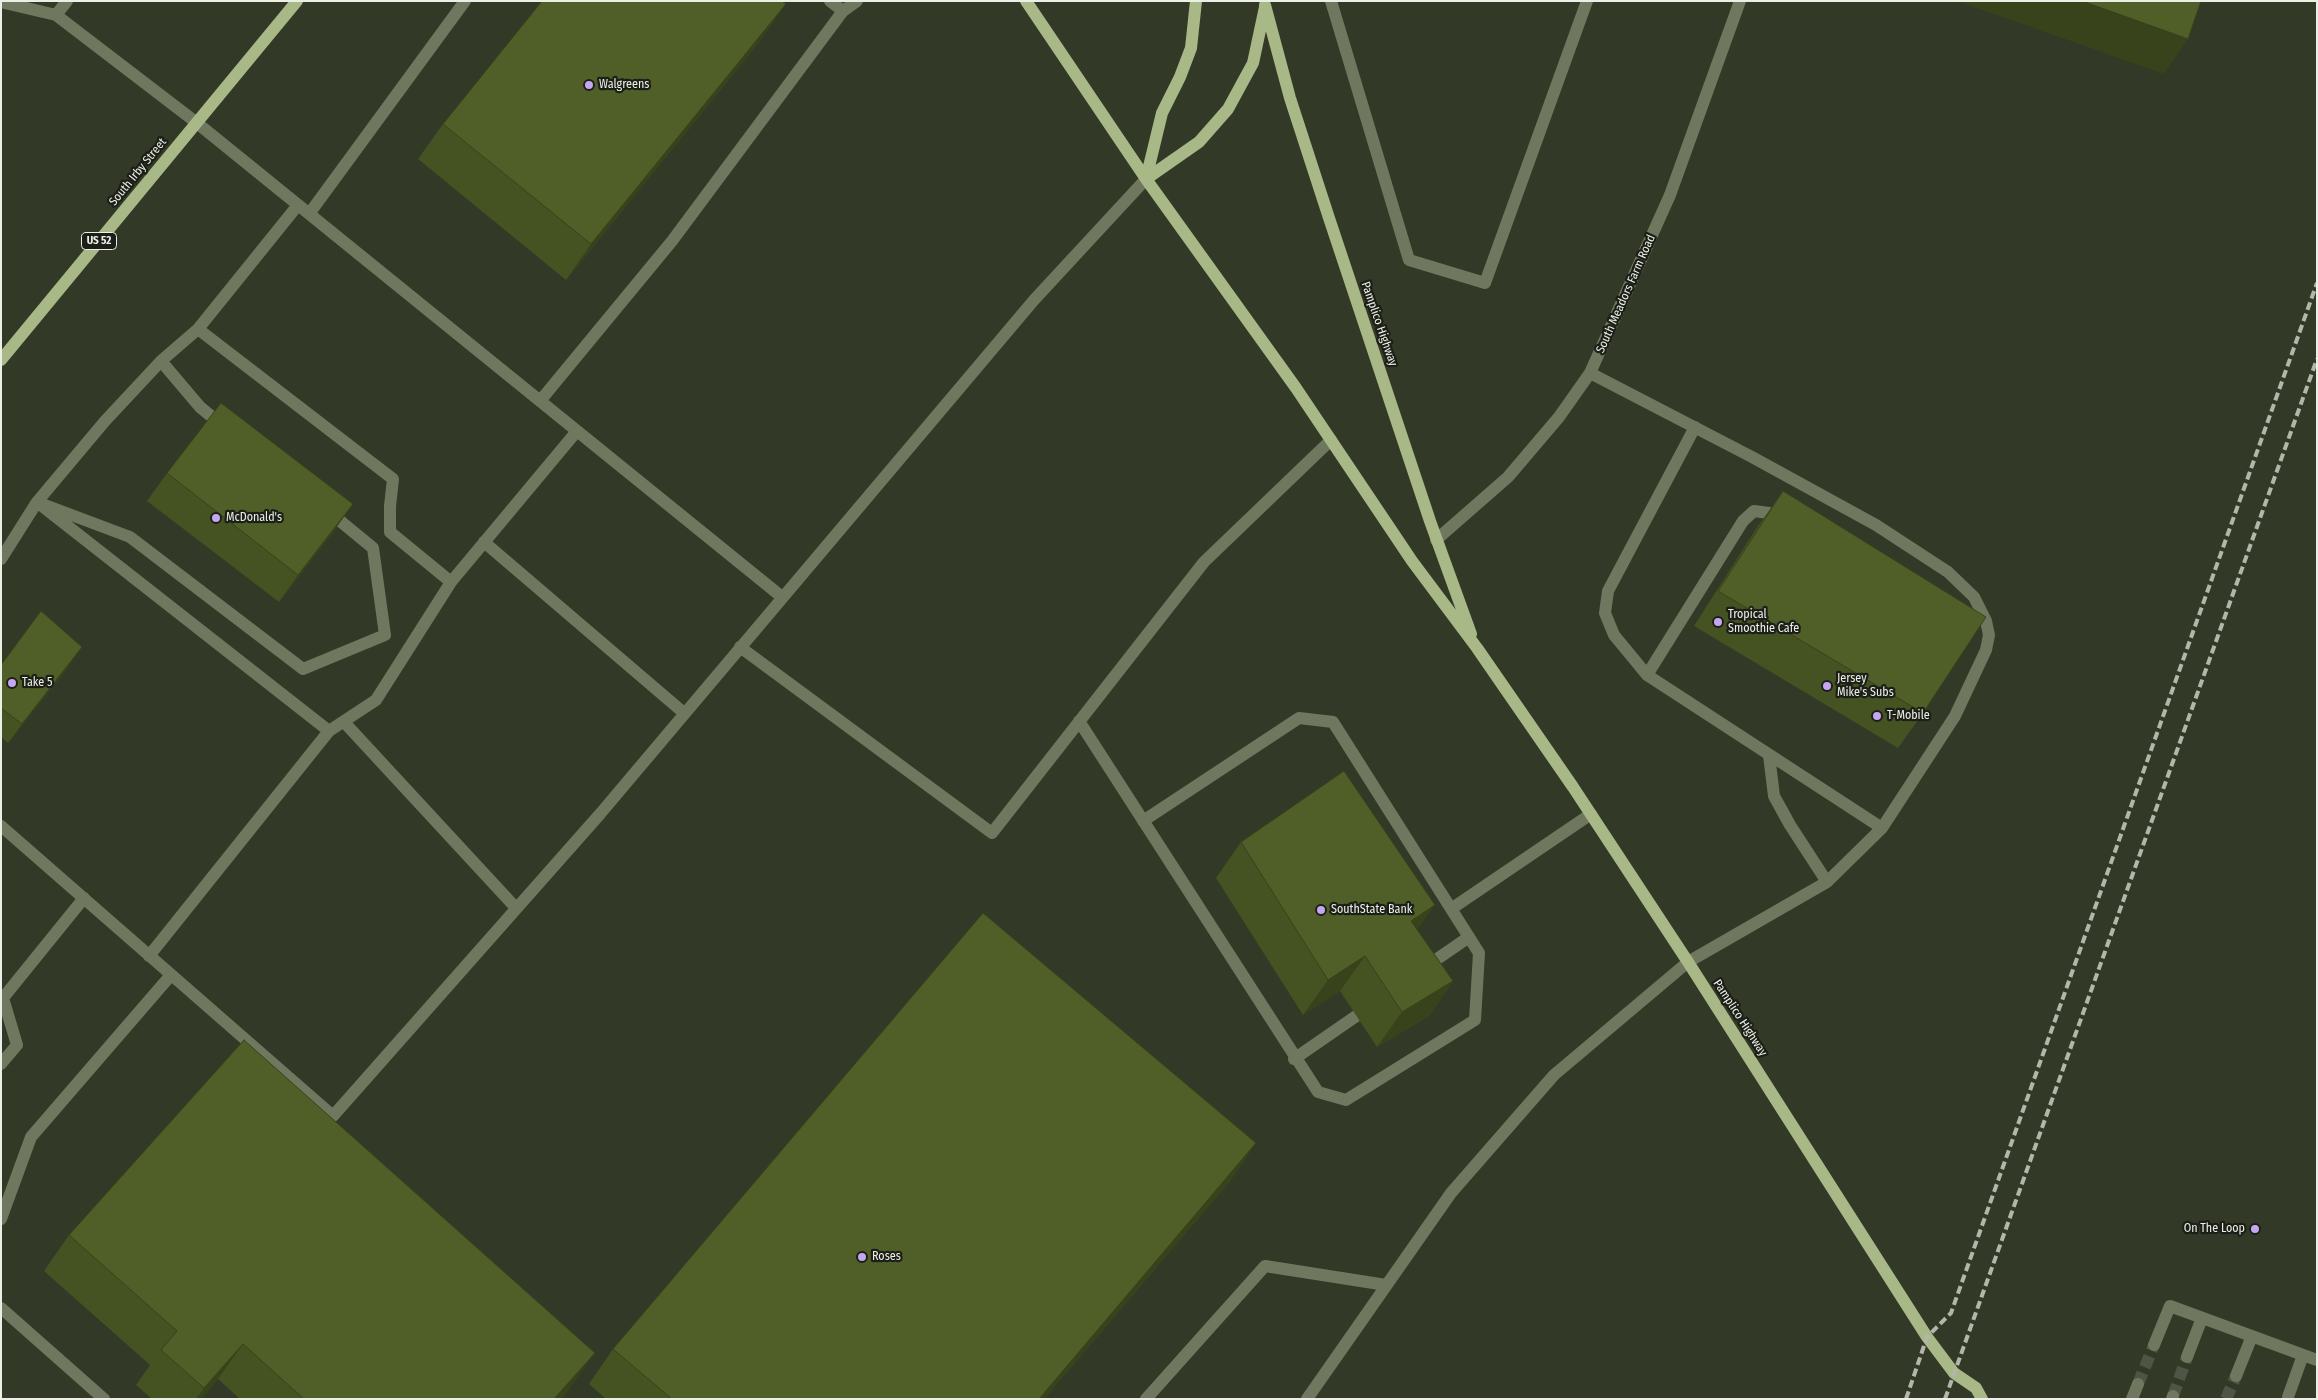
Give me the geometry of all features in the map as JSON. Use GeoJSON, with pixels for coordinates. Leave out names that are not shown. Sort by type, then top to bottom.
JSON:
{"type":"FeatureCollection","features":[{"type":"Feature","properties":{"kind":"main road","name":"South Irby Street"},"geometry":{"type":"LineString","coordinates":[[1,360],[297,1]]}},
{"type":"Feature","properties":{"kind":"main road","name":"Pamplico Highway"},"geometry":{"type":"LineString","coordinates":[[1026,1],[1146,179],[1331,440],[1412,561],[1477,648],[1591,814],[1688,962],[1927,1337],[1954,1373],[1976,1388],[1982,1399]]}},
{"type":"Feature","properties":{"kind":"main road"},"geometry":{"type":"LineString","coordinates":[[1146,179],[1162,113],[1180,77],[1191,48],[1196,1]]}},
{"type":"Feature","properties":{"kind":"main road","name":"Pamplico Highway"},"geometry":{"type":"LineString","coordinates":[[1146,179],[1199,142],[1228,109],[1253,62],[1265,3]]}},
{"type":"Feature","properties":{"kind":"main road","name":"Pamplico Highway"},"geometry":{"type":"LineString","coordinates":[[1265,3],[1293,107],[1436,540],[1477,648]]}},
{"type":"Feature","properties":{"kind":"street"},"geometry":{"type":"LineString","coordinates":[[56,16],[67,1]]}},
{"type":"Feature","properties":{"kind":"street"},"geometry":{"type":"LineString","coordinates":[[309,214],[465,1]]}},
{"type":"Feature","properties":{"kind":"street"},"geometry":{"type":"LineString","coordinates":[[830,1],[843,11]]}},
{"type":"Feature","properties":{"kind":"street"},"geometry":{"type":"LineString","coordinates":[[540,401],[672,241],[843,11],[857,1]]}},
{"type":"Feature","properties":{"kind":"street"},"geometry":{"type":"LineString","coordinates":[[1331,1],[1409,260],[1485,283],[1587,1]]}},
{"type":"Feature","properties":{"kind":"street","name":"South Meadors Farm Road"},"geometry":{"type":"LineString","coordinates":[[1436,540],[1508,477],[1559,417],[1590,374],[1670,195],[1740,1]]}},
{"type":"Feature","properties":{"kind":"street"},"geometry":{"type":"LineString","coordinates":[[1,2],[56,16],[196,122],[782,597]]}},
{"type":"Feature","properties":{"kind":"street"},"geometry":{"type":"LineString","coordinates":[[1,826],[333,1116],[600,814],[1034,300],[1146,179]]}},
{"type":"Feature","properties":{"kind":"street"},"geometry":{"type":"LineString","coordinates":[[1,559],[37,502],[106,421],[161,361],[198,329],[298,205]]}},
{"type":"Feature","properties":{"kind":"street"},"geometry":{"type":"LineString","coordinates":[[198,329],[393,480],[390,532],[450,582]]}},
{"type":"Feature","properties":{"kind":"street"},"geometry":{"type":"LineString","coordinates":[[161,361],[200,408],[230,432]]}},
{"type":"Feature","properties":{"kind":"street"},"geometry":{"type":"LineString","coordinates":[[1307,1399],[1451,1193],[1554,1075],[1688,962],[1827,882],[1882,828],[1955,716],[1986,650],[1989,636],[1986,621],[1974,597],[1948,572],[1876,525],[1695,427],[1590,374]]}},
{"type":"Feature","properties":{"kind":"street"},"geometry":{"type":"LineString","coordinates":[[1695,427],[1608,591],[1605,613],[1614,635],[1647,675],[1882,828]]}},
{"type":"Feature","properties":{"kind":"street"},"geometry":{"type":"LineString","coordinates":[[149,956],[329,731],[376,700],[450,582],[578,431]]}},
{"type":"Feature","properties":{"kind":"street"},"geometry":{"type":"LineString","coordinates":[[740,647],[992,833],[1204,562],[1331,440]]}},
{"type":"Feature","properties":{"kind":"street"},"geometry":{"type":"LineString","coordinates":[[37,502],[130,536],[303,668],[385,635],[373,548],[320,505]]}},
{"type":"Feature","properties":{"kind":"street"},"geometry":{"type":"LineString","coordinates":[[37,502],[329,731]]}},
{"type":"Feature","properties":{"kind":"street"},"geometry":{"type":"LineString","coordinates":[[1647,675],[1743,521],[1754,511],[1769,512],[1793,526]]}},
{"type":"Feature","properties":{"kind":"street"},"geometry":{"type":"LineString","coordinates":[[484,542],[684,713]]}},
{"type":"Feature","properties":{"kind":"street"},"geometry":{"type":"LineString","coordinates":[[1968,617],[1986,621]]}},
{"type":"Feature","properties":{"kind":"street"},"geometry":{"type":"LineString","coordinates":[[1079,721],[1294,1059],[1318,1092],[1346,1100],[1475,1020],[1479,953],[1333,722],[1299,718],[1143,821]]}},
{"type":"Feature","properties":{"kind":"street"},"geometry":{"type":"LineString","coordinates":[[344,722],[516,908]]}},
{"type":"Feature","properties":{"kind":"street"},"geometry":{"type":"LineString","coordinates":[[1769,755],[1774,796],[1790,825],[1827,882]]}},
{"type":"Feature","properties":{"kind":"street"},"geometry":{"type":"LineString","coordinates":[[1451,909],[1591,814]]}},
{"type":"Feature","properties":{"kind":"street"},"geometry":{"type":"LineString","coordinates":[[1,1064],[17,1045],[2,999],[84,898]]}},
{"type":"Feature","properties":{"kind":"street"},"geometry":{"type":"LineString","coordinates":[[1412,977],[1469,937]]}},
{"type":"Feature","properties":{"kind":"street"},"geometry":{"type":"LineString","coordinates":[[1,1219],[31,1138],[171,975]]}},
{"type":"Feature","properties":{"kind":"street"},"geometry":{"type":"LineString","coordinates":[[1294,1059],[1362,1012]]}},
{"type":"Feature","properties":{"kind":"street"},"geometry":{"type":"LineString","coordinates":[[1146,1399],[1265,1266],[1386,1285]]}},
{"type":"Feature","properties":{"kind":"street"},"geometry":{"type":"LineString","coordinates":[[2154,1345],[2170,1306],[2317,1360]]}},
{"type":"Feature","properties":{"kind":"street"},"geometry":{"type":"LineString","coordinates":[[1,1308],[104,1399]]}},
{"type":"Feature","properties":{"kind":"street"},"geometry":{"type":"LineString","coordinates":[[2187,1357],[2202,1318]]}},
{"type":"Feature","properties":{"kind":"street"},"geometry":{"type":"LineString","coordinates":[[2236,1376],[2252,1336]]}},
{"type":"Feature","properties":{"kind":"street"},"geometry":{"type":"LineString","coordinates":[[2288,1397],[2303,1355]]}},
{"type":"Feature","properties":{"kind":"street"},"geometry":{"type":"LineString","coordinates":[[2132,1399],[2138,1384]]}},
{"type":"Feature","properties":{"kind":"building"},"geometry":{"type":"Polygon","coordinates":[[[542,1],[782,1],[786,4],[591,244],[443,124],[542,1]]]}},
{"type":"Feature","properties":{"kind":"building"},"geometry":{"type":"Polygon","coordinates":[[[2082,1],[2201,1],[2188,39],[2082,1]]]}},
{"type":"Feature","properties":{"kind":"building"},"geometry":{"type":"Polygon","coordinates":[[[221,403],[353,504],[298,575],[167,473],[221,403]]]}},
{"type":"Feature","properties":{"kind":"building"},"geometry":{"type":"Polygon","coordinates":[[[1783,491],[1986,617],[1923,713],[1718,591],[1783,491]]]}},
{"type":"Feature","properties":{"kind":"building"},"geometry":{"type":"Polygon","coordinates":[[[41,611],[82,647],[22,724],[1,708],[1,665],[41,611]]]}},
{"type":"Feature","properties":{"kind":"building"},"geometry":{"type":"Polygon","coordinates":[[[1344,771],[1435,905],[1411,921],[1453,981],[1402,1012],[1365,956],[1328,980],[1241,842],[1344,771]]]}},
{"type":"Feature","properties":{"kind":"building"},"geometry":{"type":"Polygon","coordinates":[[[983,913],[1256,1143],[1039,1399],[672,1399],[613,1349],[983,913]]]}},
{"type":"Feature","properties":{"kind":"building"},"geometry":{"type":"Polygon","coordinates":[[[244,1040],[595,1353],[554,1399],[304,1399],[243,1344],[204,1388],[161,1350],[177,1331],[69,1235],[244,1040]]]}},
{"type":"Feature","properties":{"kind":"tunnel"},"geometry":{"type":"LineString","coordinates":[[2138,1384],[2154,1345]]}},
{"type":"Feature","properties":{"kind":"tunnel"},"geometry":{"type":"LineString","coordinates":[[2173,1396],[2187,1357]]}},
{"type":"Feature","properties":{"kind":"tunnel"},"geometry":{"type":"LineString","coordinates":[[2226,1399],[2236,1376]]}},
{"type":"Feature","properties":{"kind":"railway"},"geometry":{"type":"LineString","coordinates":[[1906,1399],[1927,1337],[1951,1313],[2317,283]]}},
{"type":"Feature","properties":{"kind":"railway"},"geometry":{"type":"LineString","coordinates":[[1945,1399],[2317,359]]}},
{"type":"Feature","properties":{"kind":"place","name":"Walgreens"},"geometry":{"type":"Point","coordinates":[589,85]}},
{"type":"Feature","properties":{"kind":"place","name":"McDonald's"},"geometry":{"type":"Point","coordinates":[216,518]}},
{"type":"Feature","properties":{"kind":"place","name":"Tropical Smoothie Cafe"},"geometry":{"type":"Point","coordinates":[1718,622]}},
{"type":"Feature","properties":{"kind":"place","name":"Take 5"},"geometry":{"type":"Point","coordinates":[12,683]}},
{"type":"Feature","properties":{"kind":"place","name":"Jersey Mike's Subs"},"geometry":{"type":"Point","coordinates":[1827,686]}},
{"type":"Feature","properties":{"kind":"place","name":"T-Mobile"},"geometry":{"type":"Point","coordinates":[1877,716]}},
{"type":"Feature","properties":{"kind":"place","name":"SouthState Bank"},"geometry":{"type":"Point","coordinates":[1321,910]}},
{"type":"Feature","properties":{"kind":"place","name":"On The Loop"},"geometry":{"type":"Point","coordinates":[2255,1229]}},
{"type":"Feature","properties":{"kind":"place","name":"Roses"},"geometry":{"type":"Point","coordinates":[862,1257]}}]}
